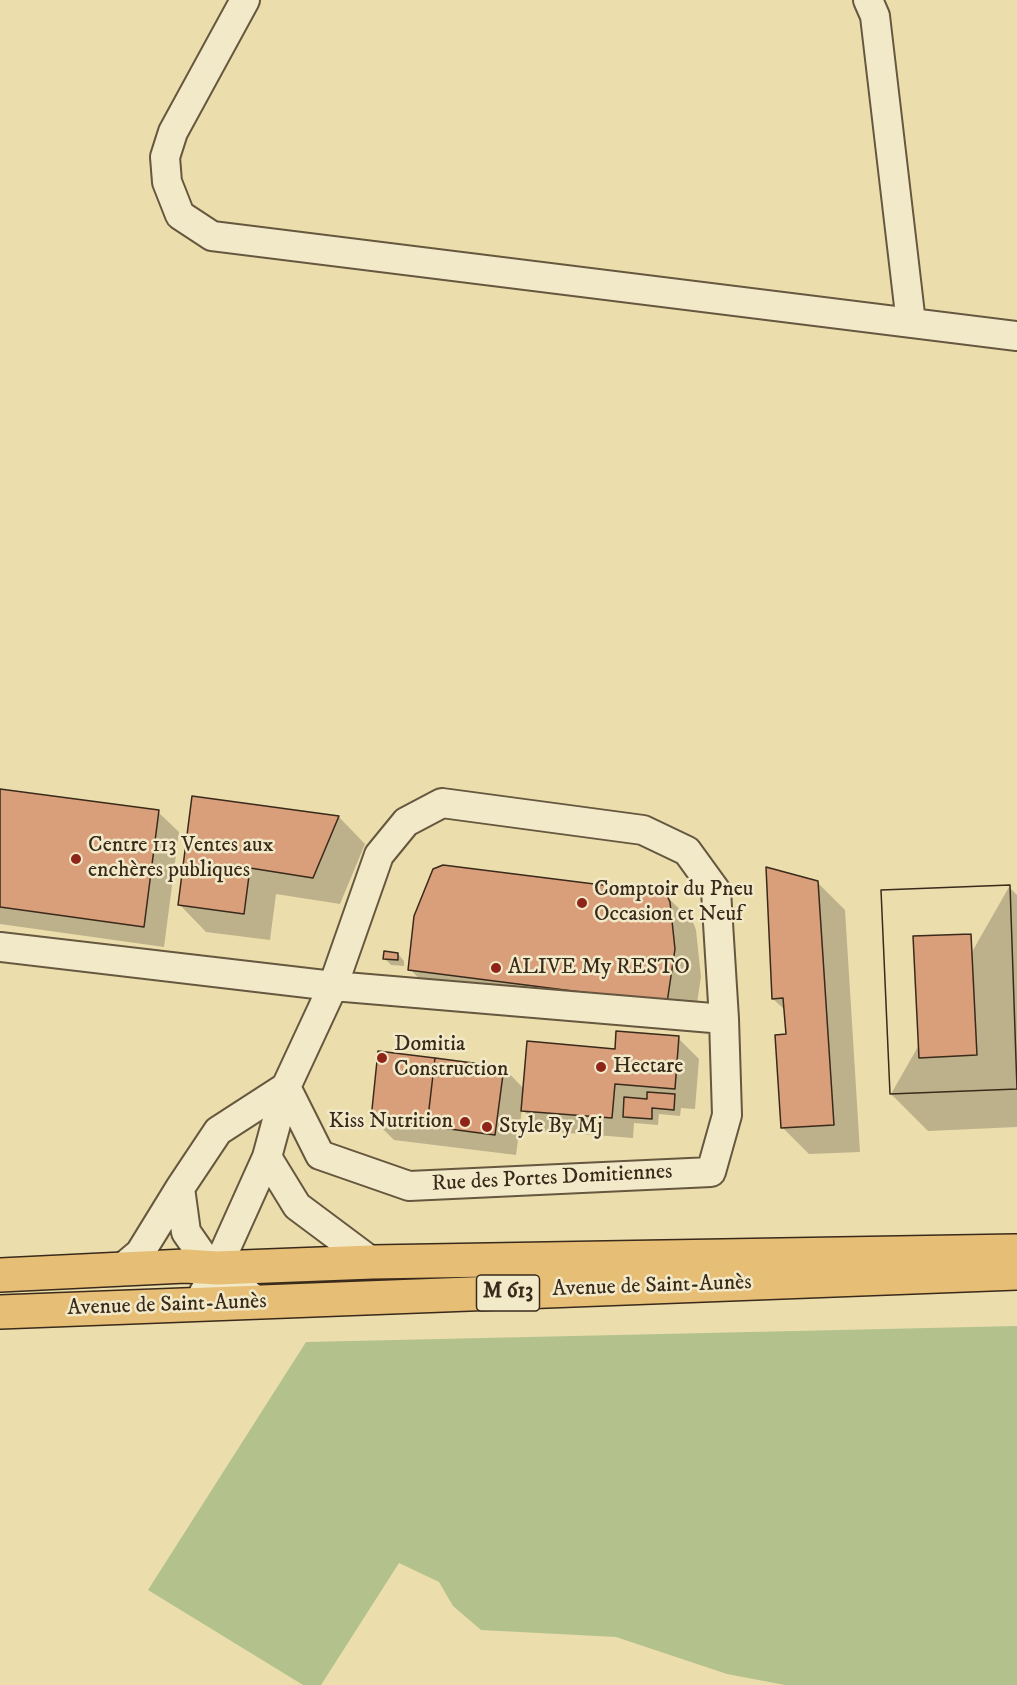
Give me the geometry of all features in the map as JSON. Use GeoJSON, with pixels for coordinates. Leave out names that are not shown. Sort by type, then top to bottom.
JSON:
{"type":"FeatureCollection","features":[{"type":"Feature","properties":{"kind":"main road","name":"Avenue de Saint-Aunès"},"geometry":{"type":"LineString","coordinates":[[0,1275],[185,1266],[217,1268],[372,1262],[1017,1251]]}},
{"type":"Feature","properties":{"kind":"main road","name":"Avenue de Saint-Aunès"},"geometry":{"type":"LineString","coordinates":[[0,1312],[1017,1273]]}},
{"type":"Feature","properties":{"kind":"street"},"geometry":{"type":"LineString","coordinates":[[245,0],[173,132],[165,157],[167,182],[180,214],[212,236],[1017,336]]}},
{"type":"Feature","properties":{"kind":"street"},"geometry":{"type":"LineString","coordinates":[[868,0],[874,16],[911,323]]}},
{"type":"Feature","properties":{"kind":"street","name":"Rue des Portes Domitiennes"},"geometry":{"type":"LineString","coordinates":[[198,1304],[217,1268],[267,1157],[286,1087],[333,986],[380,855],[406,822],[442,803],[643,830],[687,851],[716,891],[727,1115],[711,1172],[409,1186],[320,1155],[286,1087]]}},
{"type":"Feature","properties":{"kind":"street"},"geometry":{"type":"LineString","coordinates":[[0,947],[333,986],[724,1019]]}},
{"type":"Feature","properties":{"kind":"street"},"geometry":{"type":"LineString","coordinates":[[121,1269],[140,1253],[218,1131],[286,1087]]}},
{"type":"Feature","properties":{"kind":"street"},"geometry":{"type":"LineString","coordinates":[[267,1157],[297,1206],[372,1262]]}},
{"type":"Feature","properties":{"kind":"street"},"geometry":{"type":"LineString","coordinates":[[180,1188],[186,1232],[202,1255],[257,1302]]}},
{"type":"Feature","properties":{"kind":"green space"},"geometry":{"type":"Polygon","coordinates":[[[1017,1326],[1017,1685],[785,1685],[727,1674],[616,1637],[481,1630],[453,1606],[439,1582],[399,1563],[321,1685],[303,1685],[148,1590],[306,1342],[1017,1326]]]}},
{"type":"Feature","properties":{"kind":"building","name":"Centre 113 Ventes aux enchères publiques"},"geometry":{"type":"Polygon","coordinates":[[[0,789],[159,810],[144,927],[0,907],[0,789]]]}},
{"type":"Feature","properties":{"kind":"building"},"geometry":{"type":"Polygon","coordinates":[[[192,796],[339,816],[313,878],[250,868],[244,914],[178,905],[192,796]]]}},
{"type":"Feature","properties":{"kind":"building"},"geometry":{"type":"Polygon","coordinates":[[[443,865],[666,893],[670,902],[675,949],[667,1003],[408,970],[414,916],[433,869],[443,865]]]}},
{"type":"Feature","properties":{"kind":"building"},"geometry":{"type":"Polygon","coordinates":[[[766,867],[818,881],[834,1125],[781,1128],[775,1035],[786,1034],[783,998],[772,999],[766,867]]]}},
{"type":"Feature","properties":{"kind":"building"},"geometry":{"type":"Polygon","coordinates":[[[1010,885],[1017,1089],[890,1094],[881,890],[1010,885]],[[971,934],[913,936],[919,1058],[977,1055],[971,934]]]}},
{"type":"Feature","properties":{"kind":"building"},"geometry":{"type":"Polygon","coordinates":[[[1010,885],[1017,1089],[890,1094],[881,890],[1010,885]]]}},
{"type":"Feature","properties":{"kind":"building"},"geometry":{"type":"Polygon","coordinates":[[[384,951],[398,953],[398,960],[383,959],[384,951]]]}},
{"type":"Feature","properties":{"kind":"building","name":"Hectare"},"geometry":{"type":"Polygon","coordinates":[[[616,1031],[679,1036],[675,1089],[615,1084],[612,1118],[521,1111],[527,1041],[615,1049],[616,1031]]]}},
{"type":"Feature","properties":{"kind":"building"},"geometry":{"type":"Polygon","coordinates":[[[378,1051],[435,1058],[427,1126],[371,1119],[378,1051]]]}},
{"type":"Feature","properties":{"kind":"building"},"geometry":{"type":"Polygon","coordinates":[[[435,1058],[504,1067],[495,1135],[427,1126],[435,1058]]]}},
{"type":"Feature","properties":{"kind":"building"},"geometry":{"type":"Polygon","coordinates":[[[647,1092],[675,1094],[674,1110],[652,1108],[652,1119],[623,1117],[624,1097],[647,1099],[647,1092]]]}},
{"type":"Feature","properties":{"kind":"place","name":"Centre 113 Ventes aux enchères publiques"},"geometry":{"type":"Point","coordinates":[76,859]}},
{"type":"Feature","properties":{"kind":"place","name":"Comptoir du Pneu Occasion et Neuf"},"geometry":{"type":"Point","coordinates":[582,903]}},
{"type":"Feature","properties":{"kind":"place","name":"ALIVE My RESTO"},"geometry":{"type":"Point","coordinates":[496,968]}},
{"type":"Feature","properties":{"kind":"place","name":"Domitia Construction"},"geometry":{"type":"Point","coordinates":[382,1058]}},
{"type":"Feature","properties":{"kind":"place","name":"Hectare"},"geometry":{"type":"Point","coordinates":[601,1067]}},
{"type":"Feature","properties":{"kind":"place","name":"Kiss Nutrition"},"geometry":{"type":"Point","coordinates":[465,1122]}},
{"type":"Feature","properties":{"kind":"place","name":"Style By Mj"},"geometry":{"type":"Point","coordinates":[487,1127]}}]}
